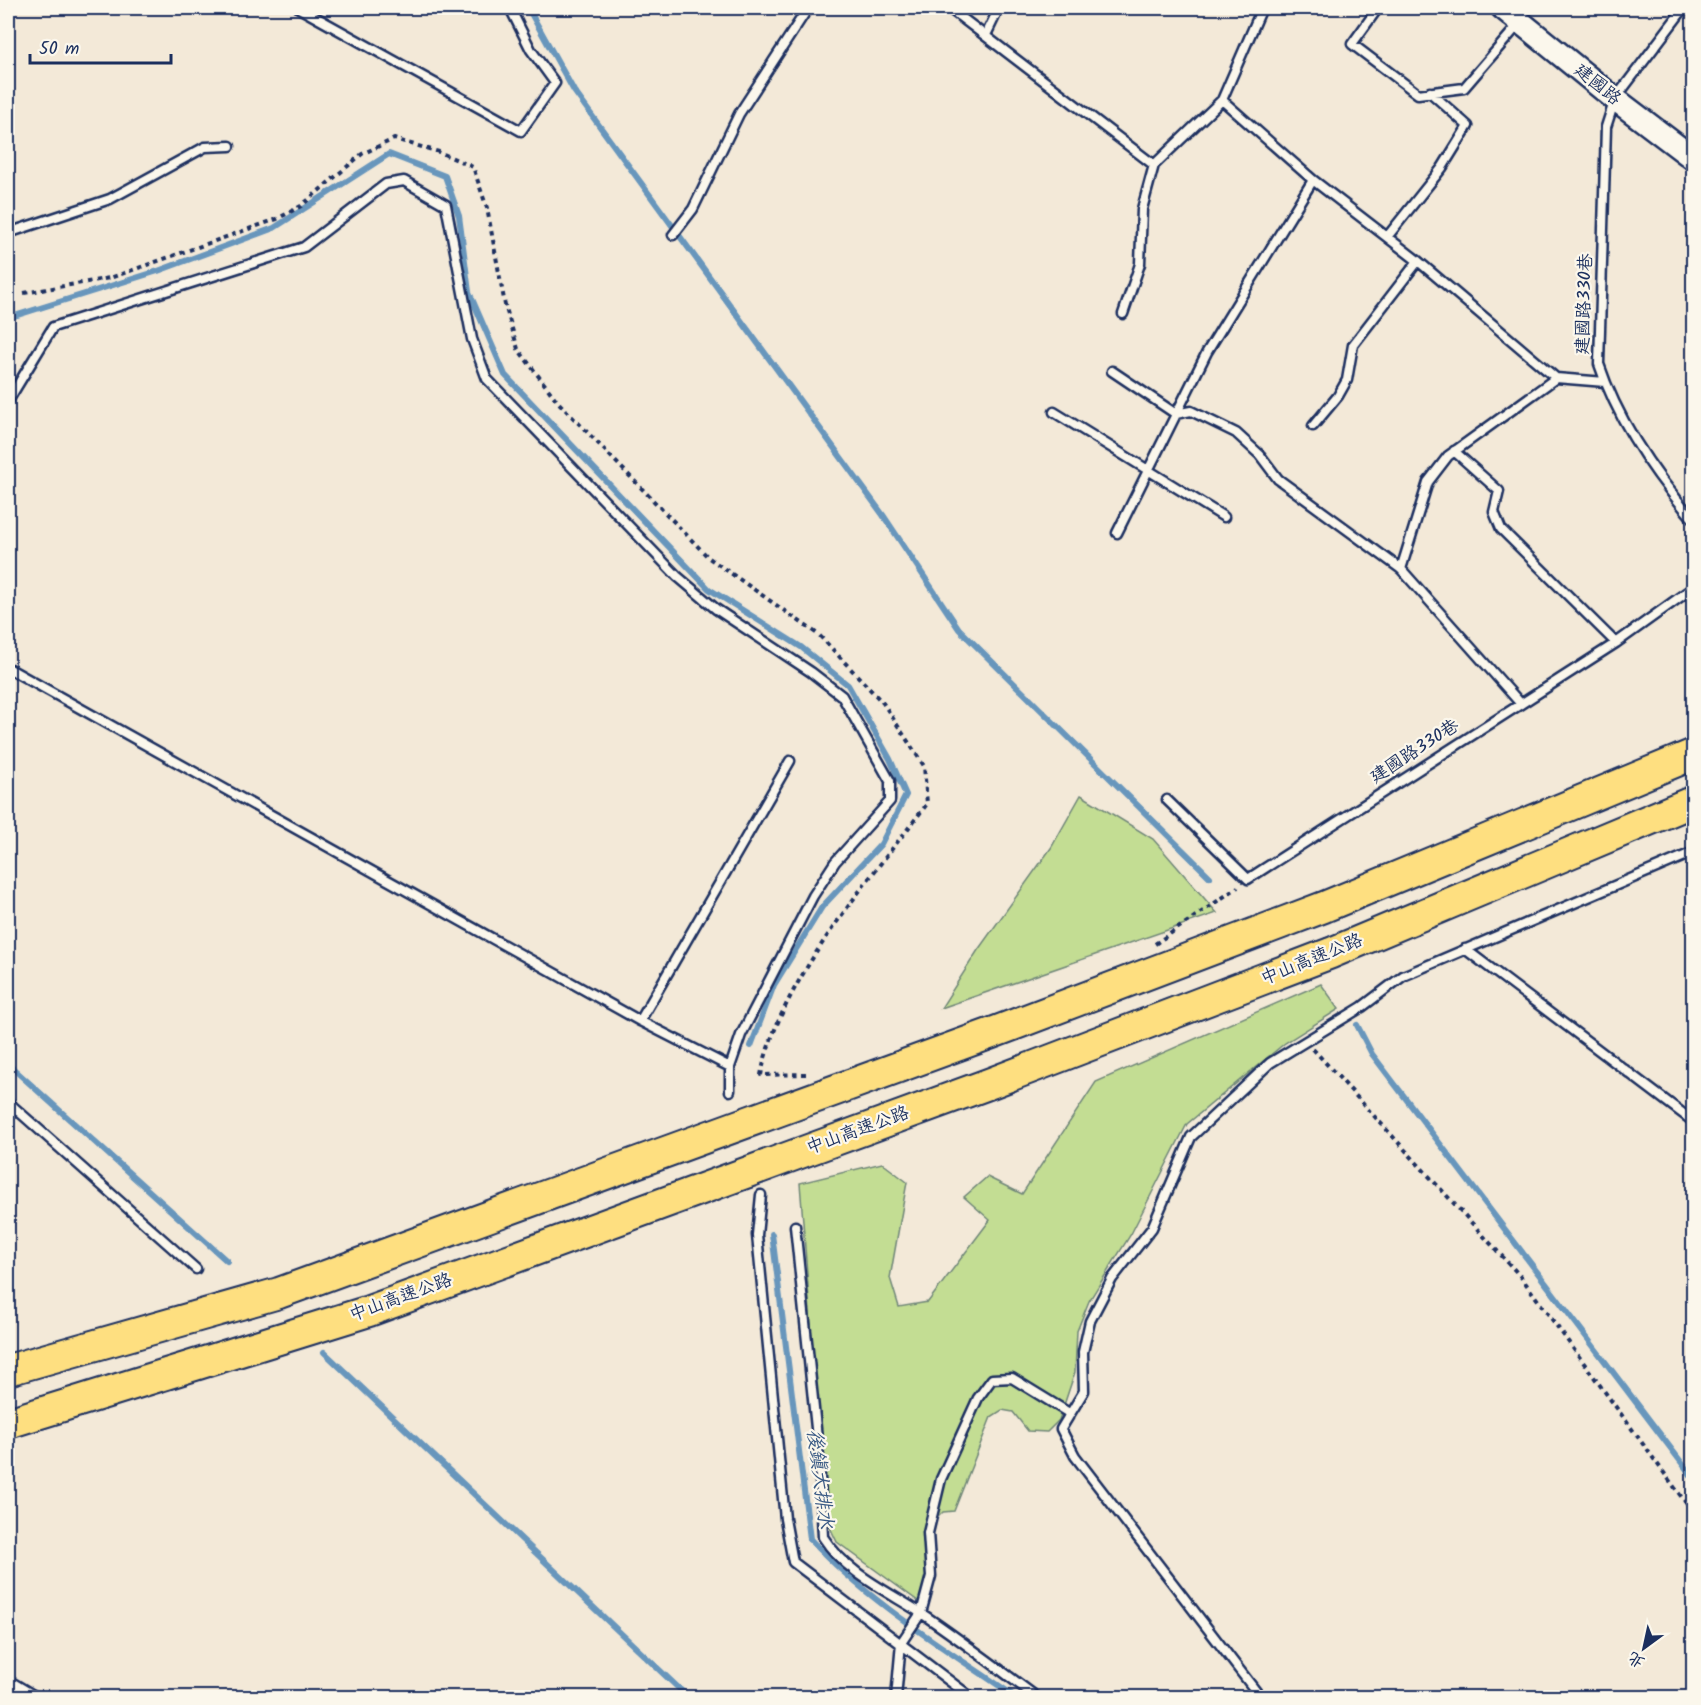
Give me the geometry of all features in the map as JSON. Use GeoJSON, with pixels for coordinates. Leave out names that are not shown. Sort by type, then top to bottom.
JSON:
{"type":"FeatureCollection","features":[{"type":"Feature","properties":{"kind":"highway"},"geometry":{"type":"LineString","coordinates":[[8,1370],[279,1293],[947,1049],[1324,907],[1694,754]]}},
{"type":"Feature","properties":{"kind":"highway","name":"中山高速公路"},"geometry":{"type":"LineString","coordinates":[[8,1423],[369,1311],[991,1083],[1331,953],[1694,801]]}},
{"type":"Feature","properties":{"kind":"street","name":"建國路"},"geometry":{"type":"LineString","coordinates":[[1503,8],[1615,99],[1694,159]]}},
{"type":"Feature","properties":{"kind":"lane"},"geometry":{"type":"LineString","coordinates":[[299,8],[521,131],[555,83],[531,50],[510,8]]}},
{"type":"Feature","properties":{"kind":"lane"},"geometry":{"type":"LineString","coordinates":[[673,235],[693,209],[740,114],[808,8]]}},
{"type":"Feature","properties":{"kind":"lane"},"geometry":{"type":"LineString","coordinates":[[949,8],[1154,165]]}},
{"type":"Feature","properties":{"kind":"lane"},"geometry":{"type":"LineString","coordinates":[[986,35],[999,8]]}},
{"type":"Feature","properties":{"kind":"lane"},"geometry":{"type":"LineString","coordinates":[[1123,315],[1140,264],[1142,209],[1154,165],[1222,100],[1262,8]]}},
{"type":"Feature","properties":{"kind":"lane"},"geometry":{"type":"LineString","coordinates":[[1378,8],[1352,44],[1418,94],[1464,88],[1521,22]]}},
{"type":"Feature","properties":{"kind":"lane","name":"建國路330巷"},"geometry":{"type":"LineString","coordinates":[[1684,8],[1615,99],[1606,127],[1599,364],[1610,398],[1672,495],[1694,520]]}},
{"type":"Feature","properties":{"kind":"lane"},"geometry":{"type":"LineString","coordinates":[[1387,237],[1442,168],[1468,126],[1430,92]]}},
{"type":"Feature","properties":{"kind":"lane"},"geometry":{"type":"LineString","coordinates":[[1222,100],[1313,180],[1418,261],[1556,378],[1605,382]]}},
{"type":"Feature","properties":{"kind":"lane"},"geometry":{"type":"LineString","coordinates":[[8,233],[110,199],[205,147],[230,146]]}},
{"type":"Feature","properties":{"kind":"lane"},"geometry":{"type":"LineString","coordinates":[[1117,533],[1207,352],[1313,180]]}},
{"type":"Feature","properties":{"kind":"lane"},"geometry":{"type":"LineString","coordinates":[[8,401],[53,327],[304,247],[386,184],[404,181],[435,196],[446,205],[472,339],[487,379],[677,576],[716,609],[811,672],[842,696],[890,781],[890,801],[835,862],[813,896],[741,1035],[730,1067],[730,1091]]}},
{"type":"Feature","properties":{"kind":"lane"},"geometry":{"type":"LineString","coordinates":[[1313,426],[1338,396],[1347,380],[1353,345],[1418,261]]}},
{"type":"Feature","properties":{"kind":"lane"},"geometry":{"type":"LineString","coordinates":[[1113,371],[1176,414],[1191,411],[1236,433],[1260,455],[1278,479],[1401,569],[1521,704]]}},
{"type":"Feature","properties":{"kind":"lane"},"geometry":{"type":"LineString","coordinates":[[1401,569],[1428,482],[1454,451],[1556,378]]}},
{"type":"Feature","properties":{"kind":"lane"},"geometry":{"type":"LineString","coordinates":[[1054,412],[1224,517]]}},
{"type":"Feature","properties":{"kind":"lane"},"geometry":{"type":"LineString","coordinates":[[1454,451],[1499,491],[1494,512],[1501,529],[1616,643]]}},
{"type":"Feature","properties":{"kind":"lane","name":"建國路330巷"},"geometry":{"type":"LineString","coordinates":[[1248,879],[1616,643],[1694,587]]}},
{"type":"Feature","properties":{"kind":"lane"},"geometry":{"type":"LineString","coordinates":[[8,668],[640,1021],[730,1067]]}},
{"type":"Feature","properties":{"kind":"lane"},"geometry":{"type":"LineString","coordinates":[[640,1021],[790,761]]}},
{"type":"Feature","properties":{"kind":"lane"},"geometry":{"type":"LineString","coordinates":[[1167,800],[1248,879]]}},
{"type":"Feature","properties":{"kind":"lane"},"geometry":{"type":"LineString","coordinates":[[1262,1698],[1075,1456],[1061,1429],[1084,1391],[1083,1352],[1090,1321],[1112,1279],[1152,1228],[1191,1137],[1270,1063],[1362,1007],[1402,975],[1694,852]]}},
{"type":"Feature","properties":{"kind":"lane"},"geometry":{"type":"LineString","coordinates":[[1465,949],[1694,1122]]}},
{"type":"Feature","properties":{"kind":"lane"},"geometry":{"type":"LineString","coordinates":[[8,1102],[196,1269]]}},
{"type":"Feature","properties":{"kind":"lane"},"geometry":{"type":"LineString","coordinates":[[761,1195],[757,1234],[785,1519],[794,1562],[903,1639],[972,1698]]}},
{"type":"Feature","properties":{"kind":"lane"},"geometry":{"type":"LineString","coordinates":[[795,1226],[819,1457],[823,1537],[830,1548],[872,1584],[1038,1698]]}},
{"type":"Feature","properties":{"kind":"lane"},"geometry":{"type":"LineString","coordinates":[[896,1698],[903,1639],[918,1616],[931,1576],[928,1533],[941,1479],[978,1398],[992,1379],[1012,1378],[1069,1413]]}},
{"type":"Feature","properties":{"kind":"lane"},"geometry":{"type":"LineString","coordinates":[[8,1680],[39,1698]]}},
{"type":"Feature","properties":{"kind":"path"},"geometry":{"type":"LineString","coordinates":[[24,293],[110,278],[277,219],[302,206],[362,154],[394,139],[439,152],[473,167],[487,208],[505,305],[518,349],[558,402],[709,558],[819,635],[883,704],[924,766],[927,804],[841,916],[813,960],[780,1018],[765,1056],[761,1075],[816,1074]]}},
{"type":"Feature","properties":{"kind":"path"},"geometry":{"type":"LineString","coordinates":[[1146,950],[1248,879]]}},
{"type":"Feature","properties":{"kind":"path"},"geometry":{"type":"LineString","coordinates":[[1305,1040],[1521,1277],[1694,1514]]}},
{"type":"Feature","properties":{"kind":"green space"},"geometry":{"type":"Polygon","coordinates":[[[1081,795],[1153,839],[1217,913],[941,1008],[978,950],[1051,848],[1081,795]]]}},
{"type":"Feature","properties":{"kind":"green space"},"geometry":{"type":"Polygon","coordinates":[[[1321,984],[1339,1009],[1285,1043],[1187,1124],[1131,1234],[1089,1301],[1077,1331],[1075,1372],[1059,1420],[1047,1432],[1028,1431],[1013,1412],[1002,1410],[991,1417],[954,1511],[943,1512],[932,1523],[927,1593],[918,1601],[837,1542],[826,1519],[800,1183],[882,1163],[907,1182],[890,1278],[899,1307],[928,1302],[990,1220],[964,1197],[987,1177],[1022,1194],[1096,1082],[1321,984]]]}},
{"type":"Feature","properties":{"kind":"waterway"},"geometry":{"type":"LineString","coordinates":[[528,8],[574,91],[883,515],[959,629],[1210,877]]}},
{"type":"Feature","properties":{"kind":"waterway"},"geometry":{"type":"LineString","coordinates":[[8,318],[158,271],[274,228],[389,154],[445,176],[459,216],[469,292],[505,375],[709,589],[801,647],[848,685],[890,759],[906,795],[881,844],[822,907],[774,985],[751,1046]]}},
{"type":"Feature","properties":{"kind":"waterway"},"geometry":{"type":"LineString","coordinates":[[1357,1025],[1372,1054],[1694,1479]]}},
{"type":"Feature","properties":{"kind":"waterway"},"geometry":{"type":"LineString","coordinates":[[8,1064],[227,1261]]}},
{"type":"Feature","properties":{"kind":"waterway","name":"後鎮大排水"},"geometry":{"type":"LineString","coordinates":[[772,1234],[810,1539],[857,1584],[883,1605],[1017,1698]]}},
{"type":"Feature","properties":{"kind":"waterway"},"geometry":{"type":"LineString","coordinates":[[324,1352],[689,1698]]}}]}
